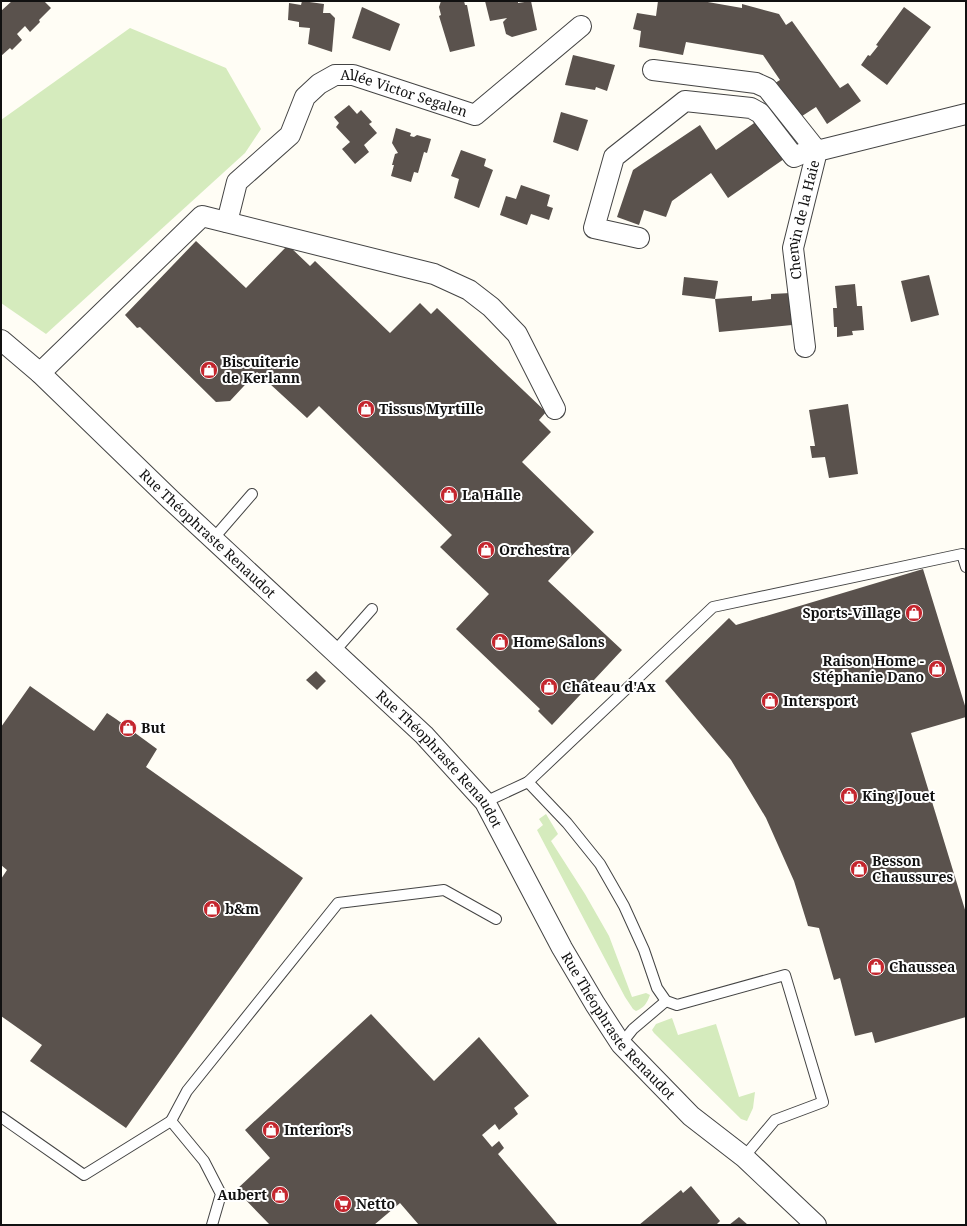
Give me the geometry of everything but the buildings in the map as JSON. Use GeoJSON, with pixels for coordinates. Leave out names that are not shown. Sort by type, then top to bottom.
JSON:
{"type":"FeatureCollection","features":[{"type":"Feature","properties":{"kind":"street","name":"Allée Victor Segalen"},"geometry":{"type":"LineString","coordinates":[[227,222],[237,182],[290,135],[305,97],[335,75],[353,75],[475,115],[581,26]]}},
{"type":"Feature","properties":{"kind":"street"},"geometry":{"type":"LineString","coordinates":[[640,238],[594,228],[614,157],[685,101],[751,108],[760,113],[794,157],[816,149],[767,88],[756,83],[653,70]]}},
{"type":"Feature","properties":{"kind":"street","name":"Chemin de la Haie"},"geometry":{"type":"LineString","coordinates":[[805,347],[793,248],[816,149],[966,114]]}},
{"type":"Feature","properties":{"kind":"street"},"geometry":{"type":"LineString","coordinates":[[40,373],[202,216],[434,274],[469,290],[492,306],[517,334],[555,409]]}},
{"type":"Feature","properties":{"kind":"street","name":"Rue Théophraste Renaudot"},"geometry":{"type":"LineString","coordinates":[[1,340],[40,373],[213,539],[424,735],[486,802],[562,948],[621,1044],[691,1116],[744,1157],[816,1225]]}},
{"type":"Feature","properties":{"kind":"lane"},"geometry":{"type":"LineString","coordinates":[[213,539],[252,494]]}},
{"type":"Feature","properties":{"kind":"lane"},"geometry":{"type":"LineString","coordinates":[[486,802],[528,782],[713,607],[962,554],[966,567]]}},
{"type":"Feature","properties":{"kind":"lane"},"geometry":{"type":"LineString","coordinates":[[334,652],[372,609]]}},
{"type":"Feature","properties":{"kind":"lane"},"geometry":{"type":"LineString","coordinates":[[528,782],[567,823],[600,864],[624,906],[644,950],[657,988],[666,1000],[677,1005],[785,975],[823,1102],[775,1120],[744,1157]]}},
{"type":"Feature","properties":{"kind":"lane"},"geometry":{"type":"LineString","coordinates":[[1,1117],[84,1175],[171,1121],[187,1091],[338,903],[444,890],[496,919]]}},
{"type":"Feature","properties":{"kind":"lane"},"geometry":{"type":"LineString","coordinates":[[621,1044],[633,1029],[666,1000]]}},
{"type":"Feature","properties":{"kind":"lane"},"geometry":{"type":"LineString","coordinates":[[171,1121],[204,1161],[221,1194],[212,1225]]}},
{"type":"Feature","properties":{"kind":"green space"},"geometry":{"type":"Polygon","coordinates":[[[130,28],[226,68],[261,129],[245,153],[46,334],[1,303],[1,120],[130,28]]]}},
{"type":"Feature","properties":{"kind":"green space"},"geometry":{"type":"Polygon","coordinates":[[[546,814],[558,834],[551,841],[585,894],[609,936],[632,997],[646,993],[650,995],[645,1005],[639,1010],[636,1011],[633,1009],[625,997],[537,830],[543,825],[539,819],[546,814]]]}},
{"type":"Feature","properties":{"kind":"green space"},"geometry":{"type":"Polygon","coordinates":[[[672,1018],[678,1035],[716,1024],[739,1097],[755,1092],[753,1108],[747,1121],[741,1119],[654,1033],[652,1030],[656,1024],[672,1018]]]}},
{"type":"Feature","properties":{"kind":"place","name":"Biscuiterie de Kerlann"},"geometry":{"type":"Point","coordinates":[209,370]}},
{"type":"Feature","properties":{"kind":"place","name":"Tissus Myrtille"},"geometry":{"type":"Point","coordinates":[366,409]}},
{"type":"Feature","properties":{"kind":"place","name":"La Halle"},"geometry":{"type":"Point","coordinates":[449,495]}},
{"type":"Feature","properties":{"kind":"place","name":"Orchestra"},"geometry":{"type":"Point","coordinates":[486,550]}},
{"type":"Feature","properties":{"kind":"place","name":"Sports-Village"},"geometry":{"type":"Point","coordinates":[914,613]}},
{"type":"Feature","properties":{"kind":"place","name":"Home Salons"},"geometry":{"type":"Point","coordinates":[500,642]}},
{"type":"Feature","properties":{"kind":"place","name":"Raison Home - Stéphanie Dano"},"geometry":{"type":"Point","coordinates":[937,669]}},
{"type":"Feature","properties":{"kind":"place","name":"Château d'Ax"},"geometry":{"type":"Point","coordinates":[549,687]}},
{"type":"Feature","properties":{"kind":"place","name":"Intersport"},"geometry":{"type":"Point","coordinates":[770,701]}},
{"type":"Feature","properties":{"kind":"place","name":"But"},"geometry":{"type":"Point","coordinates":[128,728]}},
{"type":"Feature","properties":{"kind":"place","name":"King Jouet"},"geometry":{"type":"Point","coordinates":[849,796]}},
{"type":"Feature","properties":{"kind":"place","name":"Besson Chaussures"},"geometry":{"type":"Point","coordinates":[859,869]}},
{"type":"Feature","properties":{"kind":"place","name":"b&m"},"geometry":{"type":"Point","coordinates":[212,909]}},
{"type":"Feature","properties":{"kind":"place","name":"Chaussea"},"geometry":{"type":"Point","coordinates":[876,967]}},
{"type":"Feature","properties":{"kind":"place","name":"Interior's"},"geometry":{"type":"Point","coordinates":[271,1130]}},
{"type":"Feature","properties":{"kind":"place","name":"Aubert"},"geometry":{"type":"Point","coordinates":[280,1195]}},
{"type":"Feature","properties":{"kind":"place","name":"Netto"},"geometry":{"type":"Point","coordinates":[343,1204]}}]}
